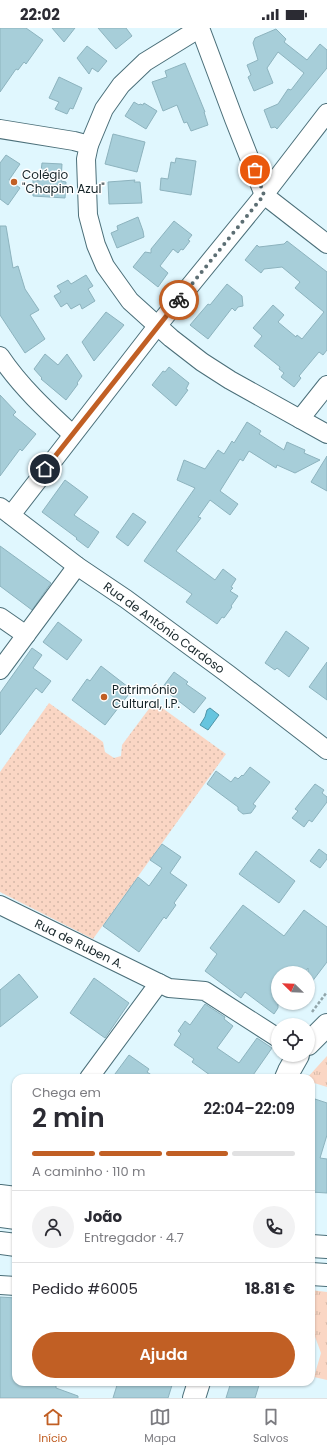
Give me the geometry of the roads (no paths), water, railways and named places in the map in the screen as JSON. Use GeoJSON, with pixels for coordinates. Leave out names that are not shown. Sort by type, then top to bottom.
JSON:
{"type":"FeatureCollection","features":[{"type":"Feature","properties":{"kind":"main road"},"geometry":{"type":"LineString","coordinates":[[315,1029],[320,1019]]}},
{"type":"Feature","properties":{"kind":"main road"},"geometry":{"type":"LineString","coordinates":[[287,1074],[294,1062]]}},
{"type":"Feature","properties":{"kind":"main road"},"geometry":{"type":"LineString","coordinates":[[0,1196],[12,1198]]}},
{"type":"Feature","properties":{"kind":"main road"},"geometry":{"type":"LineString","coordinates":[[0,1216],[12,1218]]}},
{"type":"Feature","properties":{"kind":"main road"},"geometry":{"type":"LineString","coordinates":[[0,1243],[12,1244]]}},
{"type":"Feature","properties":{"kind":"main road"},"geometry":{"type":"LineString","coordinates":[[315,1246],[327,1247]]}},
{"type":"Feature","properties":{"kind":"main road"},"geometry":{"type":"LineString","coordinates":[[315,1274],[327,1275]]}},
{"type":"Feature","properties":{"kind":"main road"},"geometry":{"type":"LineString","coordinates":[[194,1398],[198,1386]]}},
{"type":"Feature","properties":{"kind":"street"},"geometry":{"type":"LineString","coordinates":[[327,244],[264,195],[200,28],[145,62],[121,85],[104,109],[89,145],[86,165],[88,215],[96,245],[105,266],[130,300],[202,362],[230,380],[327,434]]}},
{"type":"Feature","properties":{"kind":"street"},"geometry":{"type":"LineString","coordinates":[[5,511],[72,434],[158,325],[264,195],[327,113]]}},
{"type":"Feature","properties":{"kind":"street"},"geometry":{"type":"LineString","coordinates":[[0,128],[89,145]]}},
{"type":"Feature","properties":{"kind":"street"},"geometry":{"type":"LineString","coordinates":[[0,356],[20,383],[72,434]]}},
{"type":"Feature","properties":{"kind":"street"},"geometry":{"type":"LineString","coordinates":[[300,419],[327,385]]}},
{"type":"Feature","properties":{"kind":"street","name":"Rua de António Cardoso"},"geometry":{"type":"LineString","coordinates":[[5,511],[77,566],[126,599],[222,669],[327,750]]}},
{"type":"Feature","properties":{"kind":"street"},"geometry":{"type":"LineString","coordinates":[[0,670],[77,566]]}},
{"type":"Feature","properties":{"kind":"street"},"geometry":{"type":"LineString","coordinates":[[0,617],[26,635]]}},
{"type":"Feature","properties":{"kind":"street","name":"Rua de Ruben A."},"geometry":{"type":"LineString","coordinates":[[0,905],[169,988],[206,991],[271,1033]]}},
{"type":"Feature","properties":{"kind":"street"},"geometry":{"type":"LineString","coordinates":[[92,1074],[159,983]]}},
{"type":"Feature","properties":{"kind":"street"},"geometry":{"type":"LineString","coordinates":[[0,1285],[12,1286]]}},
{"type":"Feature","properties":{"kind":"water"},"geometry":{"type":"Polygon","coordinates":[[[210,708],[219,715],[208,730],[200,725],[207,710],[210,708]]]}},
{"type":"Feature","properties":{"kind":"place","name":"Colégio \"Chapim Azul\""},"geometry":{"type":"Point","coordinates":[14,182]}},
{"type":"Feature","properties":{"kind":"place","name":"Património Cultural, I.P."},"geometry":{"type":"Point","coordinates":[104,697]}}]}
